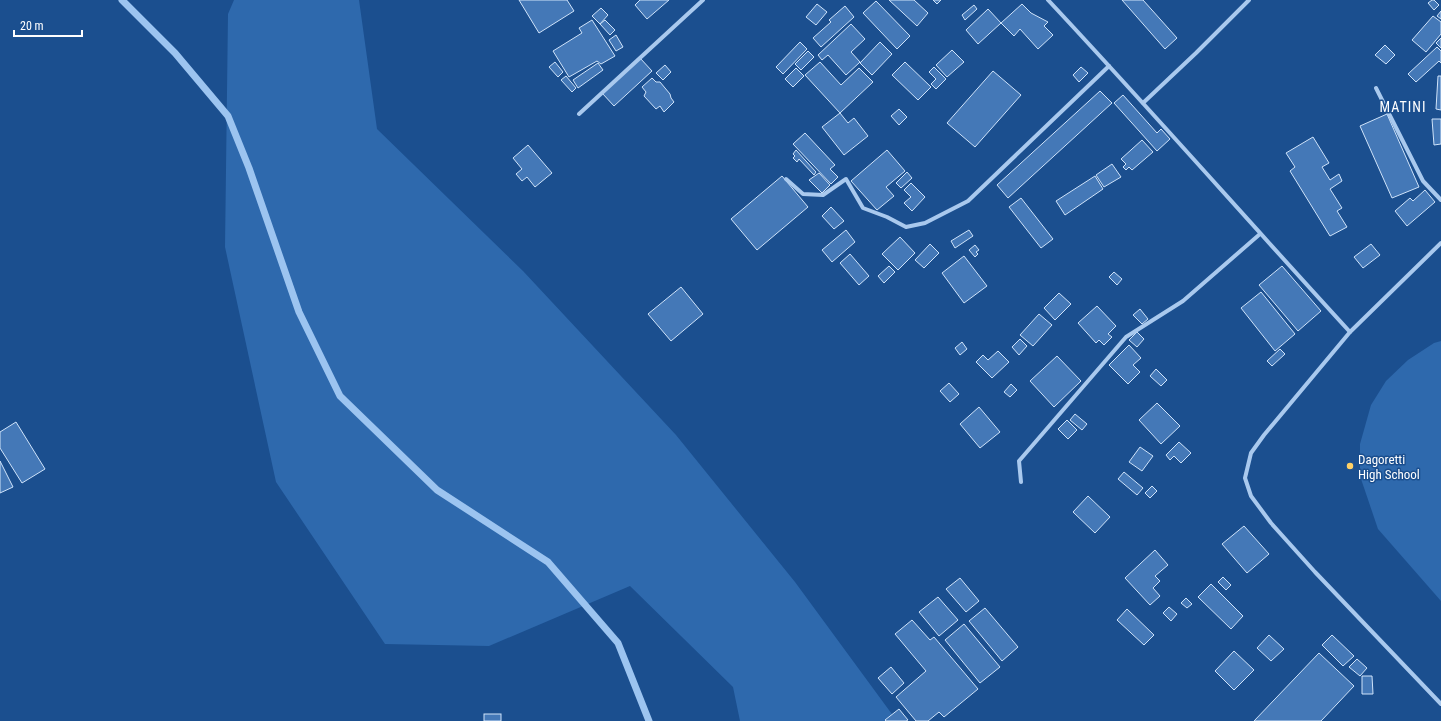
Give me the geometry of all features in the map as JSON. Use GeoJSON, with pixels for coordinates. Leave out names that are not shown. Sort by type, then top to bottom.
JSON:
{"type":"FeatureCollection","features":[{"type":"Feature","properties":{"kind":"street"},"geometry":{"type":"LineString","coordinates":[[579,114],[703,0]]}},
{"type":"Feature","properties":{"kind":"street"},"geometry":{"type":"LineString","coordinates":[[1048,0],[1110,66],[1350,332]]}},
{"type":"Feature","properties":{"kind":"street"},"geometry":{"type":"LineString","coordinates":[[1143,103],[1249,0]]}},
{"type":"Feature","properties":{"kind":"street"},"geometry":{"type":"LineString","coordinates":[[786,179],[803,194],[823,196],[846,179],[863,208],[887,217],[906,227],[925,223],[968,201],[1110,66]]}},
{"type":"Feature","properties":{"kind":"street"},"geometry":{"type":"LineString","coordinates":[[1376,88],[1423,181],[1441,200]]}},
{"type":"Feature","properties":{"kind":"street"},"geometry":{"type":"LineString","coordinates":[[1021,482],[1019,461],[1126,337],[1183,301],[1260,234]]}},
{"type":"Feature","properties":{"kind":"street"},"geometry":{"type":"LineString","coordinates":[[1441,243],[1350,332],[1264,435],[1251,453],[1245,478],[1252,496],[1271,523],[1315,572],[1441,704]]}},
{"type":"Feature","properties":{"kind":"shaded area"},"geometry":{"type":"Polygon","coordinates":[[[234,0],[359,0],[377,129],[523,271],[676,435],[795,582],[897,721],[740,721],[733,687],[630,586],[489,646],[385,644],[276,482],[225,247],[228,14],[234,0]]]}},
{"type":"Feature","properties":{"kind":"shaded area"},"geometry":{"type":"Polygon","coordinates":[[[1441,341],[1441,601],[1378,529],[1360,476],[1360,444],[1371,405],[1386,381],[1408,360],[1434,343],[1441,341]]]}},
{"type":"Feature","properties":{"kind":"building"},"geometry":{"type":"Polygon","coordinates":[[[519,0],[567,0],[574,11],[539,33],[519,0]]]}},
{"type":"Feature","properties":{"kind":"building"},"geometry":{"type":"Polygon","coordinates":[[[640,0],[669,0],[647,19],[635,5],[640,0]]]}},
{"type":"Feature","properties":{"kind":"building"},"geometry":{"type":"Polygon","coordinates":[[[889,0],[914,0],[928,13],[917,26],[889,0]]]}},
{"type":"Feature","properties":{"kind":"building"},"geometry":{"type":"Polygon","coordinates":[[[933,0],[941,0],[937,4],[933,0]]]}},
{"type":"Feature","properties":{"kind":"building"},"geometry":{"type":"Polygon","coordinates":[[[1122,0],[1143,0],[1177,38],[1165,49],[1122,0]]]}},
{"type":"Feature","properties":{"kind":"building"},"geometry":{"type":"Polygon","coordinates":[[[1432,0],[1439,5],[1434,10],[1428,3],[1432,0]]]}},
{"type":"Feature","properties":{"kind":"building"},"geometry":{"type":"Polygon","coordinates":[[[876,1],[910,36],[897,49],[863,13],[876,1]]]}},
{"type":"Feature","properties":{"kind":"building"},"geometry":{"type":"Polygon","coordinates":[[[817,4],[827,12],[816,25],[806,17],[817,4]]]}},
{"type":"Feature","properties":{"kind":"building"},"geometry":{"type":"Polygon","coordinates":[[[1022,4],[1031,13],[1048,22],[1044,26],[1053,35],[1038,49],[1020,29],[1014,36],[1001,23],[1022,4]]]}},
{"type":"Feature","properties":{"kind":"building"},"geometry":{"type":"Polygon","coordinates":[[[974,5],[977,9],[965,20],[962,15],[974,5]]]}},
{"type":"Feature","properties":{"kind":"building"},"geometry":{"type":"Polygon","coordinates":[[[845,6],[854,17],[821,47],[813,38],[831,22],[829,20],[845,6]]]}},
{"type":"Feature","properties":{"kind":"building"},"geometry":{"type":"Polygon","coordinates":[[[601,8],[608,15],[600,24],[592,16],[601,8]]]}},
{"type":"Feature","properties":{"kind":"building"},"geometry":{"type":"Polygon","coordinates":[[[988,9],[1001,23],[978,44],[966,30],[988,9]]]}},
{"type":"Feature","properties":{"kind":"building"},"geometry":{"type":"Polygon","coordinates":[[[1441,11],[1441,19],[1437,16],[1441,11]]]}},
{"type":"Feature","properties":{"kind":"building"},"geometry":{"type":"Polygon","coordinates":[[[1433,16],[1441,22],[1441,34],[1426,52],[1412,40],[1433,16]]]}},
{"type":"Feature","properties":{"kind":"building"},"geometry":{"type":"Polygon","coordinates":[[[592,20],[615,56],[601,64],[597,61],[569,77],[553,51],[582,33],[579,28],[592,20]]]}},
{"type":"Feature","properties":{"kind":"building"},"geometry":{"type":"Polygon","coordinates":[[[605,20],[615,30],[610,35],[600,24],[605,20]]]}},
{"type":"Feature","properties":{"kind":"building"},"geometry":{"type":"Polygon","coordinates":[[[851,24],[865,39],[851,52],[860,62],[846,75],[828,55],[822,60],[818,55],[851,24]]]}},
{"type":"Feature","properties":{"kind":"building"},"geometry":{"type":"Polygon","coordinates":[[[616,35],[623,47],[616,51],[609,40],[616,35]]]}},
{"type":"Feature","properties":{"kind":"building"},"geometry":{"type":"Polygon","coordinates":[[[1441,38],[1441,48],[1436,43],[1441,38]]]}},
{"type":"Feature","properties":{"kind":"building"},"geometry":{"type":"Polygon","coordinates":[[[800,42],[807,49],[783,74],[776,67],[800,42]]]}},
{"type":"Feature","properties":{"kind":"building"},"geometry":{"type":"Polygon","coordinates":[[[880,42],[892,54],[872,75],[860,63],[880,42]]]}},
{"type":"Feature","properties":{"kind":"building"},"geometry":{"type":"Polygon","coordinates":[[[1385,45],[1395,55],[1386,64],[1375,55],[1385,45]]]}},
{"type":"Feature","properties":{"kind":"building"},"geometry":{"type":"Polygon","coordinates":[[[1437,47],[1441,51],[1441,63],[1439,61],[1416,82],[1408,74],[1437,47]]]}},
{"type":"Feature","properties":{"kind":"building"},"geometry":{"type":"Polygon","coordinates":[[[952,50],[964,62],[947,77],[936,65],[952,50]]]}},
{"type":"Feature","properties":{"kind":"building"},"geometry":{"type":"Polygon","coordinates":[[[808,51],[814,57],[801,70],[795,64],[808,51]]]}},
{"type":"Feature","properties":{"kind":"building"},"geometry":{"type":"Polygon","coordinates":[[[640,58],[652,71],[614,106],[602,93],[640,58]]]}},
{"type":"Feature","properties":{"kind":"building"},"geometry":{"type":"Polygon","coordinates":[[[555,62],[563,72],[558,77],[549,67],[555,62]]]}},
{"type":"Feature","properties":{"kind":"building"},"geometry":{"type":"Polygon","coordinates":[[[820,62],[841,85],[859,68],[873,82],[840,113],[805,75],[820,62]]]}},
{"type":"Feature","properties":{"kind":"building"},"geometry":{"type":"Polygon","coordinates":[[[905,62],[931,87],[918,100],[892,75],[905,62]]]}},
{"type":"Feature","properties":{"kind":"building"},"geometry":{"type":"Polygon","coordinates":[[[598,63],[603,70],[578,88],[573,80],[598,63]]]}},
{"type":"Feature","properties":{"kind":"building"},"geometry":{"type":"Polygon","coordinates":[[[665,65],[671,72],[663,80],[656,73],[665,65]]]}},
{"type":"Feature","properties":{"kind":"building"},"geometry":{"type":"Polygon","coordinates":[[[934,67],[946,79],[936,89],[931,84],[936,79],[929,72],[934,67]]]}},
{"type":"Feature","properties":{"kind":"building"},"geometry":{"type":"Polygon","coordinates":[[[1081,67],[1088,73],[1079,82],[1073,75],[1081,67]]]}},
{"type":"Feature","properties":{"kind":"building"},"geometry":{"type":"Polygon","coordinates":[[[796,68],[804,76],[793,87],[785,79],[796,68]]]}},
{"type":"Feature","properties":{"kind":"building"},"geometry":{"type":"Polygon","coordinates":[[[993,71],[1021,95],[975,147],[947,123],[993,71]]]}},
{"type":"Feature","properties":{"kind":"building"},"geometry":{"type":"Polygon","coordinates":[[[566,76],[576,88],[572,92],[561,80],[566,76]]]}},
{"type":"Feature","properties":{"kind":"building"},"geometry":{"type":"Polygon","coordinates":[[[1438,76],[1441,76],[1441,110],[1436,109],[1438,76]]]}},
{"type":"Feature","properties":{"kind":"building"},"geometry":{"type":"Polygon","coordinates":[[[652,78],[656,82],[660,82],[670,94],[674,102],[664,112],[660,106],[656,109],[644,96],[646,92],[642,87],[652,78]]]}},
{"type":"Feature","properties":{"kind":"building"},"geometry":{"type":"Polygon","coordinates":[[[1100,91],[1112,103],[1008,198],[997,185],[1100,91]]]}},
{"type":"Feature","properties":{"kind":"building"},"geometry":{"type":"Polygon","coordinates":[[[1123,95],[1157,133],[1161,129],[1170,139],[1157,151],[1114,103],[1123,95]]]}},
{"type":"Feature","properties":{"kind":"building"},"geometry":{"type":"Polygon","coordinates":[[[899,109],[907,117],[899,125],[891,116],[899,109]]]}},
{"type":"Feature","properties":{"kind":"building"},"geometry":{"type":"Polygon","coordinates":[[[840,113],[848,123],[854,118],[868,136],[844,155],[822,127],[840,113]]]}},
{"type":"Feature","properties":{"kind":"building"},"geometry":{"type":"Polygon","coordinates":[[[1387,114],[1419,187],[1392,198],[1360,126],[1387,114]]]}},
{"type":"Feature","properties":{"kind":"building"},"geometry":{"type":"Polygon","coordinates":[[[1432,119],[1441,119],[1441,144],[1434,145],[1432,119]]]}},
{"type":"Feature","properties":{"kind":"building"},"geometry":{"type":"Polygon","coordinates":[[[805,133],[835,165],[830,169],[838,177],[831,184],[793,144],[805,133]]]}},
{"type":"Feature","properties":{"kind":"building"},"geometry":{"type":"Polygon","coordinates":[[[1313,137],[1329,163],[1322,167],[1330,180],[1339,174],[1342,181],[1330,189],[1342,208],[1337,211],[1347,227],[1330,236],[1290,171],[1295,167],[1286,153],[1313,137]]]}},
{"type":"Feature","properties":{"kind":"building"},"geometry":{"type":"Polygon","coordinates":[[[1142,140],[1153,152],[1132,170],[1129,167],[1126,170],[1123,167],[1126,164],[1121,159],[1142,140]]]}},
{"type":"Feature","properties":{"kind":"building"},"geometry":{"type":"Polygon","coordinates":[[[528,145],[552,173],[535,187],[527,177],[522,181],[516,174],[522,169],[513,158],[528,145]]]}},
{"type":"Feature","properties":{"kind":"building"},"geometry":{"type":"Polygon","coordinates":[[[796,150],[816,172],[814,175],[799,159],[797,162],[793,158],[795,156],[793,154],[796,150]]]}},
{"type":"Feature","properties":{"kind":"building"},"geometry":{"type":"Polygon","coordinates":[[[887,150],[905,171],[886,187],[894,196],[877,210],[851,181],[887,150]]]}},
{"type":"Feature","properties":{"kind":"building"},"geometry":{"type":"Polygon","coordinates":[[[1112,164],[1121,177],[1104,187],[1096,175],[1112,164]]]}},
{"type":"Feature","properties":{"kind":"building"},"geometry":{"type":"Polygon","coordinates":[[[907,172],[912,178],[901,188],[896,183],[907,172]]]}},
{"type":"Feature","properties":{"kind":"building"},"geometry":{"type":"Polygon","coordinates":[[[819,173],[830,185],[822,193],[809,180],[819,173]]]}},
{"type":"Feature","properties":{"kind":"building"},"geometry":{"type":"Polygon","coordinates":[[[782,176],[808,207],[757,250],[731,219],[782,176]]]}},
{"type":"Feature","properties":{"kind":"building"},"geometry":{"type":"Polygon","coordinates":[[[1095,176],[1103,189],[1065,215],[1056,201],[1095,176]]]}},
{"type":"Feature","properties":{"kind":"building"},"geometry":{"type":"Polygon","coordinates":[[[911,183],[925,197],[912,211],[904,203],[911,197],[904,190],[911,183]]]}},
{"type":"Feature","properties":{"kind":"building"},"geometry":{"type":"Polygon","coordinates":[[[1425,190],[1435,202],[1407,226],[1395,211],[1410,198],[1413,201],[1425,190]]]}},
{"type":"Feature","properties":{"kind":"building"},"geometry":{"type":"Polygon","coordinates":[[[1021,198],[1053,239],[1041,248],[1009,207],[1021,198]]]}},
{"type":"Feature","properties":{"kind":"building"},"geometry":{"type":"Polygon","coordinates":[[[831,207],[844,221],[834,229],[822,216],[831,207]]]}},
{"type":"Feature","properties":{"kind":"building"},"geometry":{"type":"Polygon","coordinates":[[[846,230],[855,242],[832,262],[822,250],[846,230]]]}},
{"type":"Feature","properties":{"kind":"building"},"geometry":{"type":"Polygon","coordinates":[[[969,230],[973,236],[955,248],[951,241],[969,230]]]}},
{"type":"Feature","properties":{"kind":"building"},"geometry":{"type":"Polygon","coordinates":[[[900,237],[915,253],[898,270],[882,254],[900,237]]]}},
{"type":"Feature","properties":{"kind":"building"},"geometry":{"type":"Polygon","coordinates":[[[930,244],[939,253],[924,268],[915,260],[930,244]]]}},
{"type":"Feature","properties":{"kind":"building"},"geometry":{"type":"Polygon","coordinates":[[[1371,244],[1380,255],[1363,268],[1354,257],[1371,244]]]}},
{"type":"Feature","properties":{"kind":"building"},"geometry":{"type":"Polygon","coordinates":[[[975,245],[979,250],[976,252],[978,254],[975,257],[969,250],[975,245]]]}},
{"type":"Feature","properties":{"kind":"building"},"geometry":{"type":"Polygon","coordinates":[[[850,254],[869,276],[859,285],[840,263],[850,254]]]}},
{"type":"Feature","properties":{"kind":"building"},"geometry":{"type":"Polygon","coordinates":[[[964,256],[987,286],[964,303],[942,273],[964,256]]]}},
{"type":"Feature","properties":{"kind":"building"},"geometry":{"type":"Polygon","coordinates":[[[889,266],[895,272],[884,283],[878,276],[889,266]]]}},
{"type":"Feature","properties":{"kind":"building"},"geometry":{"type":"Polygon","coordinates":[[[1282,266],[1321,311],[1298,331],[1259,285],[1282,266]]]}},
{"type":"Feature","properties":{"kind":"building"},"geometry":{"type":"Polygon","coordinates":[[[1114,272],[1122,279],[1117,285],[1109,277],[1114,272]]]}},
{"type":"Feature","properties":{"kind":"building"},"geometry":{"type":"Polygon","coordinates":[[[681,287],[703,314],[671,341],[648,314],[681,287]]]}},
{"type":"Feature","properties":{"kind":"building"},"geometry":{"type":"Polygon","coordinates":[[[1261,292],[1295,334],[1275,351],[1241,308],[1261,292]]]}},
{"type":"Feature","properties":{"kind":"building"},"geometry":{"type":"Polygon","coordinates":[[[1059,293],[1071,304],[1055,320],[1044,308],[1059,293]]]}},
{"type":"Feature","properties":{"kind":"building"},"geometry":{"type":"Polygon","coordinates":[[[1097,306],[1116,326],[1108,334],[1112,337],[1104,345],[1099,340],[1096,343],[1078,323],[1097,306]]]}},
{"type":"Feature","properties":{"kind":"building"},"geometry":{"type":"Polygon","coordinates":[[[1140,309],[1148,319],[1142,324],[1133,315],[1140,309]]]}},
{"type":"Feature","properties":{"kind":"building"},"geometry":{"type":"Polygon","coordinates":[[[1039,314],[1052,325],[1033,346],[1020,335],[1039,314]]]}},
{"type":"Feature","properties":{"kind":"building"},"geometry":{"type":"Polygon","coordinates":[[[1137,332],[1144,339],[1137,347],[1129,340],[1137,332]]]}},
{"type":"Feature","properties":{"kind":"building"},"geometry":{"type":"Polygon","coordinates":[[[1020,339],[1027,346],[1019,355],[1012,347],[1020,339]]]}},
{"type":"Feature","properties":{"kind":"building"},"geometry":{"type":"Polygon","coordinates":[[[962,342],[967,349],[960,355],[955,348],[962,342]]]}},
{"type":"Feature","properties":{"kind":"building"},"geometry":{"type":"Polygon","coordinates":[[[1129,345],[1141,358],[1133,365],[1140,372],[1128,384],[1109,365],[1129,345]]]}},
{"type":"Feature","properties":{"kind":"building"},"geometry":{"type":"Polygon","coordinates":[[[1280,349],[1285,354],[1272,366],[1267,361],[1280,349]]]}},
{"type":"Feature","properties":{"kind":"building"},"geometry":{"type":"Polygon","coordinates":[[[998,351],[1009,362],[992,378],[976,362],[983,355],[988,360],[998,351]]]}},
{"type":"Feature","properties":{"kind":"building"},"geometry":{"type":"Polygon","coordinates":[[[1057,356],[1081,381],[1054,407],[1030,381],[1057,356]]]}},
{"type":"Feature","properties":{"kind":"building"},"geometry":{"type":"Polygon","coordinates":[[[1156,369],[1167,380],[1161,386],[1150,376],[1156,369]]]}},
{"type":"Feature","properties":{"kind":"building"},"geometry":{"type":"Polygon","coordinates":[[[949,383],[959,394],[950,402],[940,391],[949,383]]]}},
{"type":"Feature","properties":{"kind":"building"},"geometry":{"type":"Polygon","coordinates":[[[1011,384],[1017,390],[1010,397],[1004,392],[1011,384]]]}},
{"type":"Feature","properties":{"kind":"building"},"geometry":{"type":"Polygon","coordinates":[[[1157,403],[1180,426],[1161,444],[1139,420],[1157,403]]]}},
{"type":"Feature","properties":{"kind":"building"},"geometry":{"type":"Polygon","coordinates":[[[979,407],[1000,432],[980,448],[960,424],[979,407]]]}},
{"type":"Feature","properties":{"kind":"building"},"geometry":{"type":"Polygon","coordinates":[[[1075,414],[1087,424],[1082,430],[1070,420],[1075,414]]]}},
{"type":"Feature","properties":{"kind":"building"},"geometry":{"type":"Polygon","coordinates":[[[1067,420],[1077,430],[1068,439],[1058,429],[1067,420]]]}},
{"type":"Feature","properties":{"kind":"building"},"geometry":{"type":"Polygon","coordinates":[[[16,422],[45,469],[22,483],[0,448],[0,432],[16,422]]]}},
{"type":"Feature","properties":{"kind":"building"},"geometry":{"type":"Polygon","coordinates":[[[1179,442],[1191,453],[1181,463],[1174,456],[1170,460],[1166,455],[1179,442]]]}},
{"type":"Feature","properties":{"kind":"building"},"geometry":{"type":"Polygon","coordinates":[[[1140,447],[1153,456],[1142,471],[1129,462],[1140,447]]]}},
{"type":"Feature","properties":{"kind":"building"},"geometry":{"type":"Polygon","coordinates":[[[0,461],[13,487],[0,493],[0,461]]]}},
{"type":"Feature","properties":{"kind":"building"},"geometry":{"type":"Polygon","coordinates":[[[1124,472],[1143,488],[1137,495],[1118,479],[1124,472]]]}},
{"type":"Feature","properties":{"kind":"building"},"geometry":{"type":"Polygon","coordinates":[[[1152,486],[1157,491],[1150,498],[1145,493],[1152,486]]]}},
{"type":"Feature","properties":{"kind":"building"},"geometry":{"type":"Polygon","coordinates":[[[1088,496],[1110,517],[1095,533],[1073,512],[1088,496]]]}},
{"type":"Feature","properties":{"kind":"building"},"geometry":{"type":"Polygon","coordinates":[[[1244,526],[1269,554],[1247,573],[1222,544],[1244,526]]]}},
{"type":"Feature","properties":{"kind":"building"},"geometry":{"type":"Polygon","coordinates":[[[1155,550],[1168,565],[1155,576],[1160,581],[1153,588],[1160,596],[1150,605],[1125,578],[1155,550]]]}},
{"type":"Feature","properties":{"kind":"building"},"geometry":{"type":"Polygon","coordinates":[[[1223,577],[1231,585],[1226,590],[1218,582],[1223,577]]]}},
{"type":"Feature","properties":{"kind":"building"},"geometry":{"type":"Polygon","coordinates":[[[960,578],[979,601],[966,612],[946,589],[960,578]]]}},
{"type":"Feature","properties":{"kind":"building"},"geometry":{"type":"Polygon","coordinates":[[[1211,584],[1243,616],[1231,629],[1198,597],[1211,584]]]}},
{"type":"Feature","properties":{"kind":"building"},"geometry":{"type":"Polygon","coordinates":[[[938,597],[958,620],[939,636],[919,612],[938,597]]]}},
{"type":"Feature","properties":{"kind":"building"},"geometry":{"type":"Polygon","coordinates":[[[1186,598],[1192,604],[1187,608],[1181,603],[1186,598]]]}},
{"type":"Feature","properties":{"kind":"building"},"geometry":{"type":"Polygon","coordinates":[[[1169,607],[1177,614],[1171,621],[1163,613],[1169,607]]]}},
{"type":"Feature","properties":{"kind":"building"},"geometry":{"type":"Polygon","coordinates":[[[985,608],[1018,647],[1002,661],[969,621],[985,608]]]}},
{"type":"Feature","properties":{"kind":"building"},"geometry":{"type":"Polygon","coordinates":[[[1127,609],[1154,635],[1144,645],[1117,620],[1127,609]]]}},
{"type":"Feature","properties":{"kind":"building"},"geometry":{"type":"Polygon","coordinates":[[[912,620],[930,640],[934,637],[978,689],[944,717],[939,712],[928,721],[916,721],[896,697],[926,671],[895,634],[912,620]]]}},
{"type":"Feature","properties":{"kind":"building"},"geometry":{"type":"Polygon","coordinates":[[[964,624],[1000,667],[980,683],[945,640],[964,624]]]}},
{"type":"Feature","properties":{"kind":"building"},"geometry":{"type":"Polygon","coordinates":[[[1269,635],[1284,649],[1271,661],[1257,648],[1269,635]]]}},
{"type":"Feature","properties":{"kind":"building"},"geometry":{"type":"Polygon","coordinates":[[[1332,635],[1354,656],[1343,666],[1322,645],[1332,635]]]}},
{"type":"Feature","properties":{"kind":"building"},"geometry":{"type":"Polygon","coordinates":[[[1234,651],[1254,670],[1234,690],[1215,671],[1234,651]]]}},
{"type":"Feature","properties":{"kind":"building"},"geometry":{"type":"Polygon","coordinates":[[[1319,653],[1354,686],[1321,721],[1254,721],[1319,653]]]}},
{"type":"Feature","properties":{"kind":"building"},"geometry":{"type":"Polygon","coordinates":[[[1357,659],[1367,668],[1360,676],[1349,667],[1357,659]]]}},
{"type":"Feature","properties":{"kind":"building"},"geometry":{"type":"Polygon","coordinates":[[[891,667],[904,683],[892,694],[878,678],[891,667]]]}},
{"type":"Feature","properties":{"kind":"building"},"geometry":{"type":"Polygon","coordinates":[[[1362,676],[1372,676],[1373,694],[1362,694],[1362,676]]]}},
{"type":"Feature","properties":{"kind":"building"},"geometry":{"type":"Polygon","coordinates":[[[899,709],[908,720],[885,720],[899,709]]]}},
{"type":"Feature","properties":{"kind":"building"},"geometry":{"type":"Polygon","coordinates":[[[484,714],[501,714],[501,721],[484,721],[484,714]]]}},
{"type":"Feature","properties":{"kind":"waterway"},"geometry":{"type":"LineString","coordinates":[[122,0],[175,53],[228,116],[249,168],[299,312],[340,396],[437,490],[548,562],[618,643],[649,721]]}},
{"type":"Feature","properties":{"kind":"place","name":"Dagoretti High School"},"geometry":{"type":"Point","coordinates":[1350,466]}},
{"type":"Feature","properties":{"kind":"district","name":"MATINI"},"geometry":{"type":"Point","coordinates":[1403,107]}}]}
